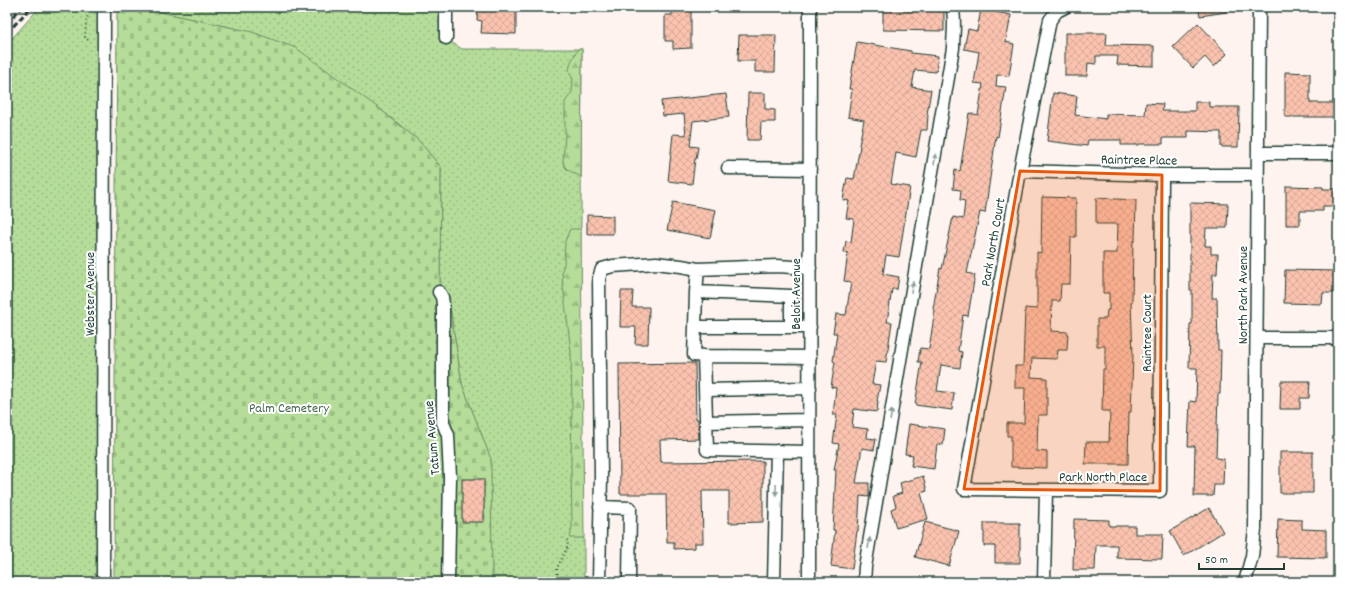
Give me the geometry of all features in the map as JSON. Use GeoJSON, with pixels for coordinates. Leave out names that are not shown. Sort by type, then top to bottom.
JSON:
{"type":"FeatureCollection","features":[{"type":"Feature","properties":{"kind":"street","name":"Webster Avenue"},"geometry":{"type":"LineString","coordinates":[[104,7],[104,582]]}},
{"type":"Feature","properties":{"kind":"street"},"geometry":{"type":"LineString","coordinates":[[446,7],[446,38]]}},
{"type":"Feature","properties":{"kind":"street","name":"Beloit Avenue"},"geometry":{"type":"LineString","coordinates":[[809,582],[810,7]]}},
{"type":"Feature","properties":{"kind":"street"},"geometry":{"type":"LineString","coordinates":[[864,582],[865,567],[953,48],[954,28],[952,7]]}},
{"type":"Feature","properties":{"kind":"street","name":"Park North Court"},"geometry":{"type":"LineString","coordinates":[[964,489],[1020,171],[1050,20],[1056,11],[1065,7]]}},
{"type":"Feature","properties":{"kind":"street","name":"North Park Avenue"},"geometry":{"type":"LineString","coordinates":[[1245,582],[1252,556],[1255,529],[1259,7]]}},
{"type":"Feature","properties":{"kind":"street"},"geometry":{"type":"LineString","coordinates":[[1258,153],[1338,153]]}},
{"type":"Feature","properties":{"kind":"street"},"geometry":{"type":"LineString","coordinates":[[728,168],[810,169]]}},
{"type":"Feature","properties":{"kind":"street","name":"Raintree Place"},"geometry":{"type":"LineString","coordinates":[[1020,171],[1162,175],[1258,175]]}},
{"type":"Feature","properties":{"kind":"street","name":"Raintree Court"},"geometry":{"type":"LineString","coordinates":[[1160,491],[1162,175]]}},
{"type":"Feature","properties":{"kind":"street"},"geometry":{"type":"LineString","coordinates":[[600,582],[599,278],[602,269],[613,266],[656,263],[698,269],[777,266],[810,268]]}},
{"type":"Feature","properties":{"kind":"street"},"geometry":{"type":"LineString","coordinates":[[698,269],[694,327],[694,355],[810,357]]}},
{"type":"Feature","properties":{"kind":"street","name":"Tatum Avenue"},"geometry":{"type":"LineString","coordinates":[[439,292],[442,297],[443,304],[443,423],[448,435],[450,477],[448,582]]}},
{"type":"Feature","properties":{"kind":"street"},"geometry":{"type":"LineString","coordinates":[[696,292],[791,296],[791,327]]}},
{"type":"Feature","properties":{"kind":"street"},"geometry":{"type":"LineString","coordinates":[[694,327],[810,327]]}},
{"type":"Feature","properties":{"kind":"street"},"geometry":{"type":"LineString","coordinates":[[1257,338],[1338,338]]}},
{"type":"Feature","properties":{"kind":"street"},"geometry":{"type":"LineString","coordinates":[[704,356],[707,450],[810,452]]}},
{"type":"Feature","properties":{"kind":"street"},"geometry":{"type":"LineString","coordinates":[[705,390],[810,388]]}},
{"type":"Feature","properties":{"kind":"street"},"geometry":{"type":"LineString","coordinates":[[706,422],[810,420]]}},
{"type":"Feature","properties":{"kind":"street"},"geometry":{"type":"LineString","coordinates":[[774,582],[777,451]]}},
{"type":"Feature","properties":{"kind":"street","name":"Park North Place"},"geometry":{"type":"LineString","coordinates":[[964,489],[1160,491]]}},
{"type":"Feature","properties":{"kind":"street","name":"Park North Place"},"geometry":{"type":"LineString","coordinates":[[1044,582],[1046,490]]}},
{"type":"Feature","properties":{"kind":"street"},"geometry":{"type":"LineString","coordinates":[[600,507],[630,508],[629,582]]}},
{"type":"Feature","properties":{"kind":"path"},"geometry":{"type":"LineString","coordinates":[[558,582],[557,568],[568,546],[567,540],[564,538]]}},
{"type":"Feature","properties":{"kind":"highlighted area"},"geometry":{"type":"Polygon","coordinates":[[[1020,171],[1162,175],[1160,491],[964,489],[1020,171]]]}},
{"type":"Feature","properties":{"kind":"green space"},"geometry":{"type":"Polygon","coordinates":[[[40,7],[98,7],[97,582],[7,582],[7,44],[40,7]]]}},
{"type":"Feature","properties":{"kind":"green space","name":"Palm Cemetery"},"geometry":{"type":"Polygon","coordinates":[[[117,7],[137,7],[252,32],[296,48],[380,109],[418,140],[441,167],[440,286],[449,301],[462,384],[491,459],[492,582],[114,580],[117,7]]]}},
{"type":"Feature","properties":{"kind":"green space"},"geometry":{"type":"Polygon","coordinates":[[[137,7],[441,7],[441,42],[451,42],[462,49],[582,49],[579,537],[584,538],[584,581],[492,582],[488,452],[462,384],[449,301],[440,286],[441,167],[418,140],[380,109],[252,32],[137,7]]]}},
{"type":"Feature","properties":{"kind":"green space"},"geometry":{"type":"Polygon","coordinates":[[[578,49],[582,49],[581,177],[568,170],[563,161],[565,102],[572,92],[573,80],[569,70],[571,62],[578,49]]]}},
{"type":"Feature","properties":{"kind":"green space"},"geometry":{"type":"Polygon","coordinates":[[[570,229],[581,229],[584,538],[570,538],[572,526],[571,352],[562,270],[564,265],[565,241],[570,229]]]}},
{"type":"Feature","properties":{"kind":"building"},"geometry":{"type":"Polygon","coordinates":[[[478,7],[516,7],[516,34],[481,33],[482,21],[477,20],[478,7]]]}},
{"type":"Feature","properties":{"kind":"building"},"geometry":{"type":"Polygon","coordinates":[[[672,7],[691,7],[691,48],[673,49],[673,41],[665,41],[665,15],[672,15],[672,7]]]}},
{"type":"Feature","properties":{"kind":"building"},"geometry":{"type":"Polygon","coordinates":[[[1198,7],[1226,7],[1226,12],[1200,16],[1198,7]]]}},
{"type":"Feature","properties":{"kind":"building"},"geometry":{"type":"Polygon","coordinates":[[[883,9],[944,11],[944,31],[883,30],[883,9]]]}},
{"type":"Feature","properties":{"kind":"building"},"geometry":{"type":"Polygon","coordinates":[[[981,9],[1011,15],[1006,42],[1014,44],[1009,76],[997,75],[996,86],[1006,87],[998,137],[996,136],[985,213],[980,212],[967,273],[975,275],[968,316],[963,315],[958,351],[962,352],[960,368],[941,365],[937,391],[954,393],[952,410],[915,405],[922,362],[918,362],[920,348],[929,349],[935,310],[933,309],[940,268],[942,269],[953,217],[963,219],[965,201],[960,200],[961,190],[953,189],[955,170],[960,171],[969,113],[978,115],[983,84],[974,83],[979,52],[964,49],[968,29],[977,31],[981,9]]]}},
{"type":"Feature","properties":{"kind":"building"},"geometry":{"type":"Polygon","coordinates":[[[1198,23],[1227,54],[1214,67],[1205,57],[1193,68],[1173,47],[1198,23]]]}},
{"type":"Feature","properties":{"kind":"building"},"geometry":{"type":"Polygon","coordinates":[[[1065,33],[1107,33],[1106,45],[1154,46],[1154,66],[1117,65],[1118,56],[1096,56],[1096,64],[1088,63],[1087,76],[1065,76],[1065,33]]]}},
{"type":"Feature","properties":{"kind":"building"},"geometry":{"type":"Polygon","coordinates":[[[739,35],[776,35],[775,72],[755,72],[755,61],[738,61],[739,35]]]}},
{"type":"Feature","properties":{"kind":"building"},"geometry":{"type":"Polygon","coordinates":[[[857,42],[911,51],[911,53],[938,56],[936,72],[915,70],[912,87],[931,90],[927,114],[927,130],[921,130],[916,157],[896,153],[891,184],[910,187],[899,257],[886,255],[883,274],[899,277],[897,289],[892,289],[887,322],[892,322],[886,362],[876,361],[872,384],[880,385],[877,401],[877,412],[854,409],[852,427],[868,429],[867,438],[876,439],[874,450],[862,448],[856,483],[869,483],[869,497],[860,496],[858,531],[852,569],[831,566],[835,530],[833,530],[836,470],[834,470],[839,444],[833,443],[837,415],[833,415],[836,388],[831,387],[835,362],[833,361],[837,333],[833,333],[836,314],[846,315],[851,282],[844,281],[848,253],[844,252],[846,241],[851,242],[854,219],[846,218],[849,201],[843,200],[847,178],[854,179],[864,120],[848,117],[852,89],[849,89],[857,42]]]}},
{"type":"Feature","properties":{"kind":"building"},"geometry":{"type":"Polygon","coordinates":[[[1285,72],[1310,73],[1310,103],[1338,103],[1338,117],[1285,117],[1285,72]]]}},
{"type":"Feature","properties":{"kind":"building"},"geometry":{"type":"Polygon","coordinates":[[[748,93],[765,93],[765,109],[775,110],[775,122],[761,122],[760,140],[747,140],[748,93]]]}},
{"type":"Feature","properties":{"kind":"building"},"geometry":{"type":"Polygon","coordinates":[[[1053,93],[1077,96],[1075,115],[1106,119],[1106,114],[1145,115],[1146,103],[1163,104],[1162,111],[1195,111],[1195,102],[1209,102],[1209,107],[1239,107],[1238,147],[1221,147],[1221,132],[1188,131],[1188,138],[1163,138],[1163,144],[1121,145],[1121,140],[1088,140],[1087,146],[1047,141],[1053,93]]]}},
{"type":"Feature","properties":{"kind":"building"},"geometry":{"type":"Polygon","coordinates":[[[726,94],[729,117],[693,121],[690,146],[698,147],[692,184],[668,181],[673,134],[686,135],[684,114],[663,116],[661,101],[726,94]]]}},
{"type":"Feature","properties":{"kind":"building"},"geometry":{"type":"Polygon","coordinates":[[[1286,186],[1338,189],[1338,206],[1323,206],[1323,211],[1300,211],[1300,225],[1286,225],[1286,186]]]}},
{"type":"Feature","properties":{"kind":"building"},"geometry":{"type":"Polygon","coordinates":[[[1042,197],[1076,198],[1076,237],[1071,237],[1070,284],[1061,284],[1060,301],[1052,301],[1051,331],[1068,332],[1067,350],[1058,350],[1057,359],[1032,358],[1031,377],[1047,378],[1047,415],[1038,415],[1037,451],[1047,452],[1047,468],[1011,467],[1011,436],[1007,436],[1007,423],[1024,423],[1025,388],[1015,388],[1015,366],[1023,366],[1025,308],[1037,309],[1037,252],[1041,253],[1042,197]]]}},
{"type":"Feature","properties":{"kind":"building"},"geometry":{"type":"Polygon","coordinates":[[[1096,198],[1136,200],[1131,302],[1133,356],[1131,412],[1129,412],[1128,464],[1085,464],[1086,442],[1109,442],[1110,411],[1102,411],[1105,346],[1097,346],[1097,319],[1106,319],[1107,310],[1109,310],[1109,293],[1103,293],[1103,253],[1117,253],[1118,224],[1096,224],[1096,198]]]}},
{"type":"Feature","properties":{"kind":"building"},"geometry":{"type":"Polygon","coordinates":[[[673,202],[716,210],[710,238],[667,230],[673,202]]]}},
{"type":"Feature","properties":{"kind":"building"},"geometry":{"type":"Polygon","coordinates":[[[1190,203],[1228,204],[1227,228],[1206,228],[1205,246],[1211,246],[1211,254],[1218,254],[1217,274],[1213,274],[1212,298],[1217,298],[1218,350],[1221,350],[1216,458],[1224,459],[1223,485],[1214,485],[1213,496],[1194,496],[1195,446],[1188,446],[1190,401],[1196,402],[1197,368],[1189,368],[1190,324],[1192,324],[1192,290],[1190,290],[1190,203]]]}},
{"type":"Feature","properties":{"kind":"building"},"geometry":{"type":"Polygon","coordinates":[[[587,215],[613,216],[613,234],[587,234],[587,215]]]}},
{"type":"Feature","properties":{"kind":"building"},"geometry":{"type":"Polygon","coordinates":[[[1285,270],[1338,271],[1338,293],[1323,293],[1322,304],[1284,303],[1285,270]]]}},
{"type":"Feature","properties":{"kind":"building"},"geometry":{"type":"Polygon","coordinates":[[[621,291],[633,291],[632,307],[649,307],[648,344],[635,344],[636,327],[620,327],[621,291]]]}},
{"type":"Feature","properties":{"kind":"building"},"geometry":{"type":"Polygon","coordinates":[[[695,363],[696,419],[698,419],[699,439],[660,440],[661,462],[763,461],[763,522],[729,523],[729,491],[702,491],[703,543],[695,543],[695,548],[674,549],[674,542],[667,542],[666,494],[620,494],[619,364],[695,363]]]}},
{"type":"Feature","properties":{"kind":"building"},"geometry":{"type":"Polygon","coordinates":[[[1281,381],[1310,381],[1309,398],[1300,398],[1300,409],[1280,409],[1281,381]]]}},
{"type":"Feature","properties":{"kind":"building"},"geometry":{"type":"Polygon","coordinates":[[[909,424],[945,429],[943,445],[937,444],[934,469],[911,466],[913,455],[905,454],[909,424]]]}},
{"type":"Feature","properties":{"kind":"building"},"geometry":{"type":"Polygon","coordinates":[[[1280,452],[1313,452],[1313,493],[1280,493],[1280,452]]]}},
{"type":"Feature","properties":{"kind":"building"},"geometry":{"type":"Polygon","coordinates":[[[923,476],[927,491],[921,493],[928,519],[896,528],[891,509],[896,507],[893,496],[902,493],[900,483],[923,476]]]}},
{"type":"Feature","properties":{"kind":"building"},"geometry":{"type":"Polygon","coordinates":[[[462,479],[484,479],[484,522],[462,522],[462,479]]]}},
{"type":"Feature","properties":{"kind":"building"},"geometry":{"type":"Polygon","coordinates":[[[1209,508],[1223,532],[1184,556],[1170,531],[1209,508]]]}},
{"type":"Feature","properties":{"kind":"building"},"geometry":{"type":"Polygon","coordinates":[[[1074,519],[1109,520],[1109,526],[1135,526],[1135,534],[1163,534],[1162,559],[1117,558],[1117,545],[1096,545],[1095,570],[1073,570],[1074,519]]]}},
{"type":"Feature","properties":{"kind":"building"},"geometry":{"type":"Polygon","coordinates":[[[1278,519],[1302,520],[1302,529],[1326,530],[1326,558],[1277,557],[1278,519]]]}},
{"type":"Feature","properties":{"kind":"building"},"geometry":{"type":"Polygon","coordinates":[[[925,522],[959,531],[949,566],[915,557],[925,522]]]}},
{"type":"Feature","properties":{"kind":"building"},"geometry":{"type":"Polygon","coordinates":[[[984,523],[1020,523],[1020,563],[995,563],[995,546],[984,546],[984,523]]]}},
{"type":"Feature","properties":{"kind":"railway"},"geometry":{"type":"LineString","coordinates":[[7,23],[22,7]]}},
{"type":"Feature","properties":{"kind":"railway"},"geometry":{"type":"LineString","coordinates":[[7,33],[31,7]]}}]}
